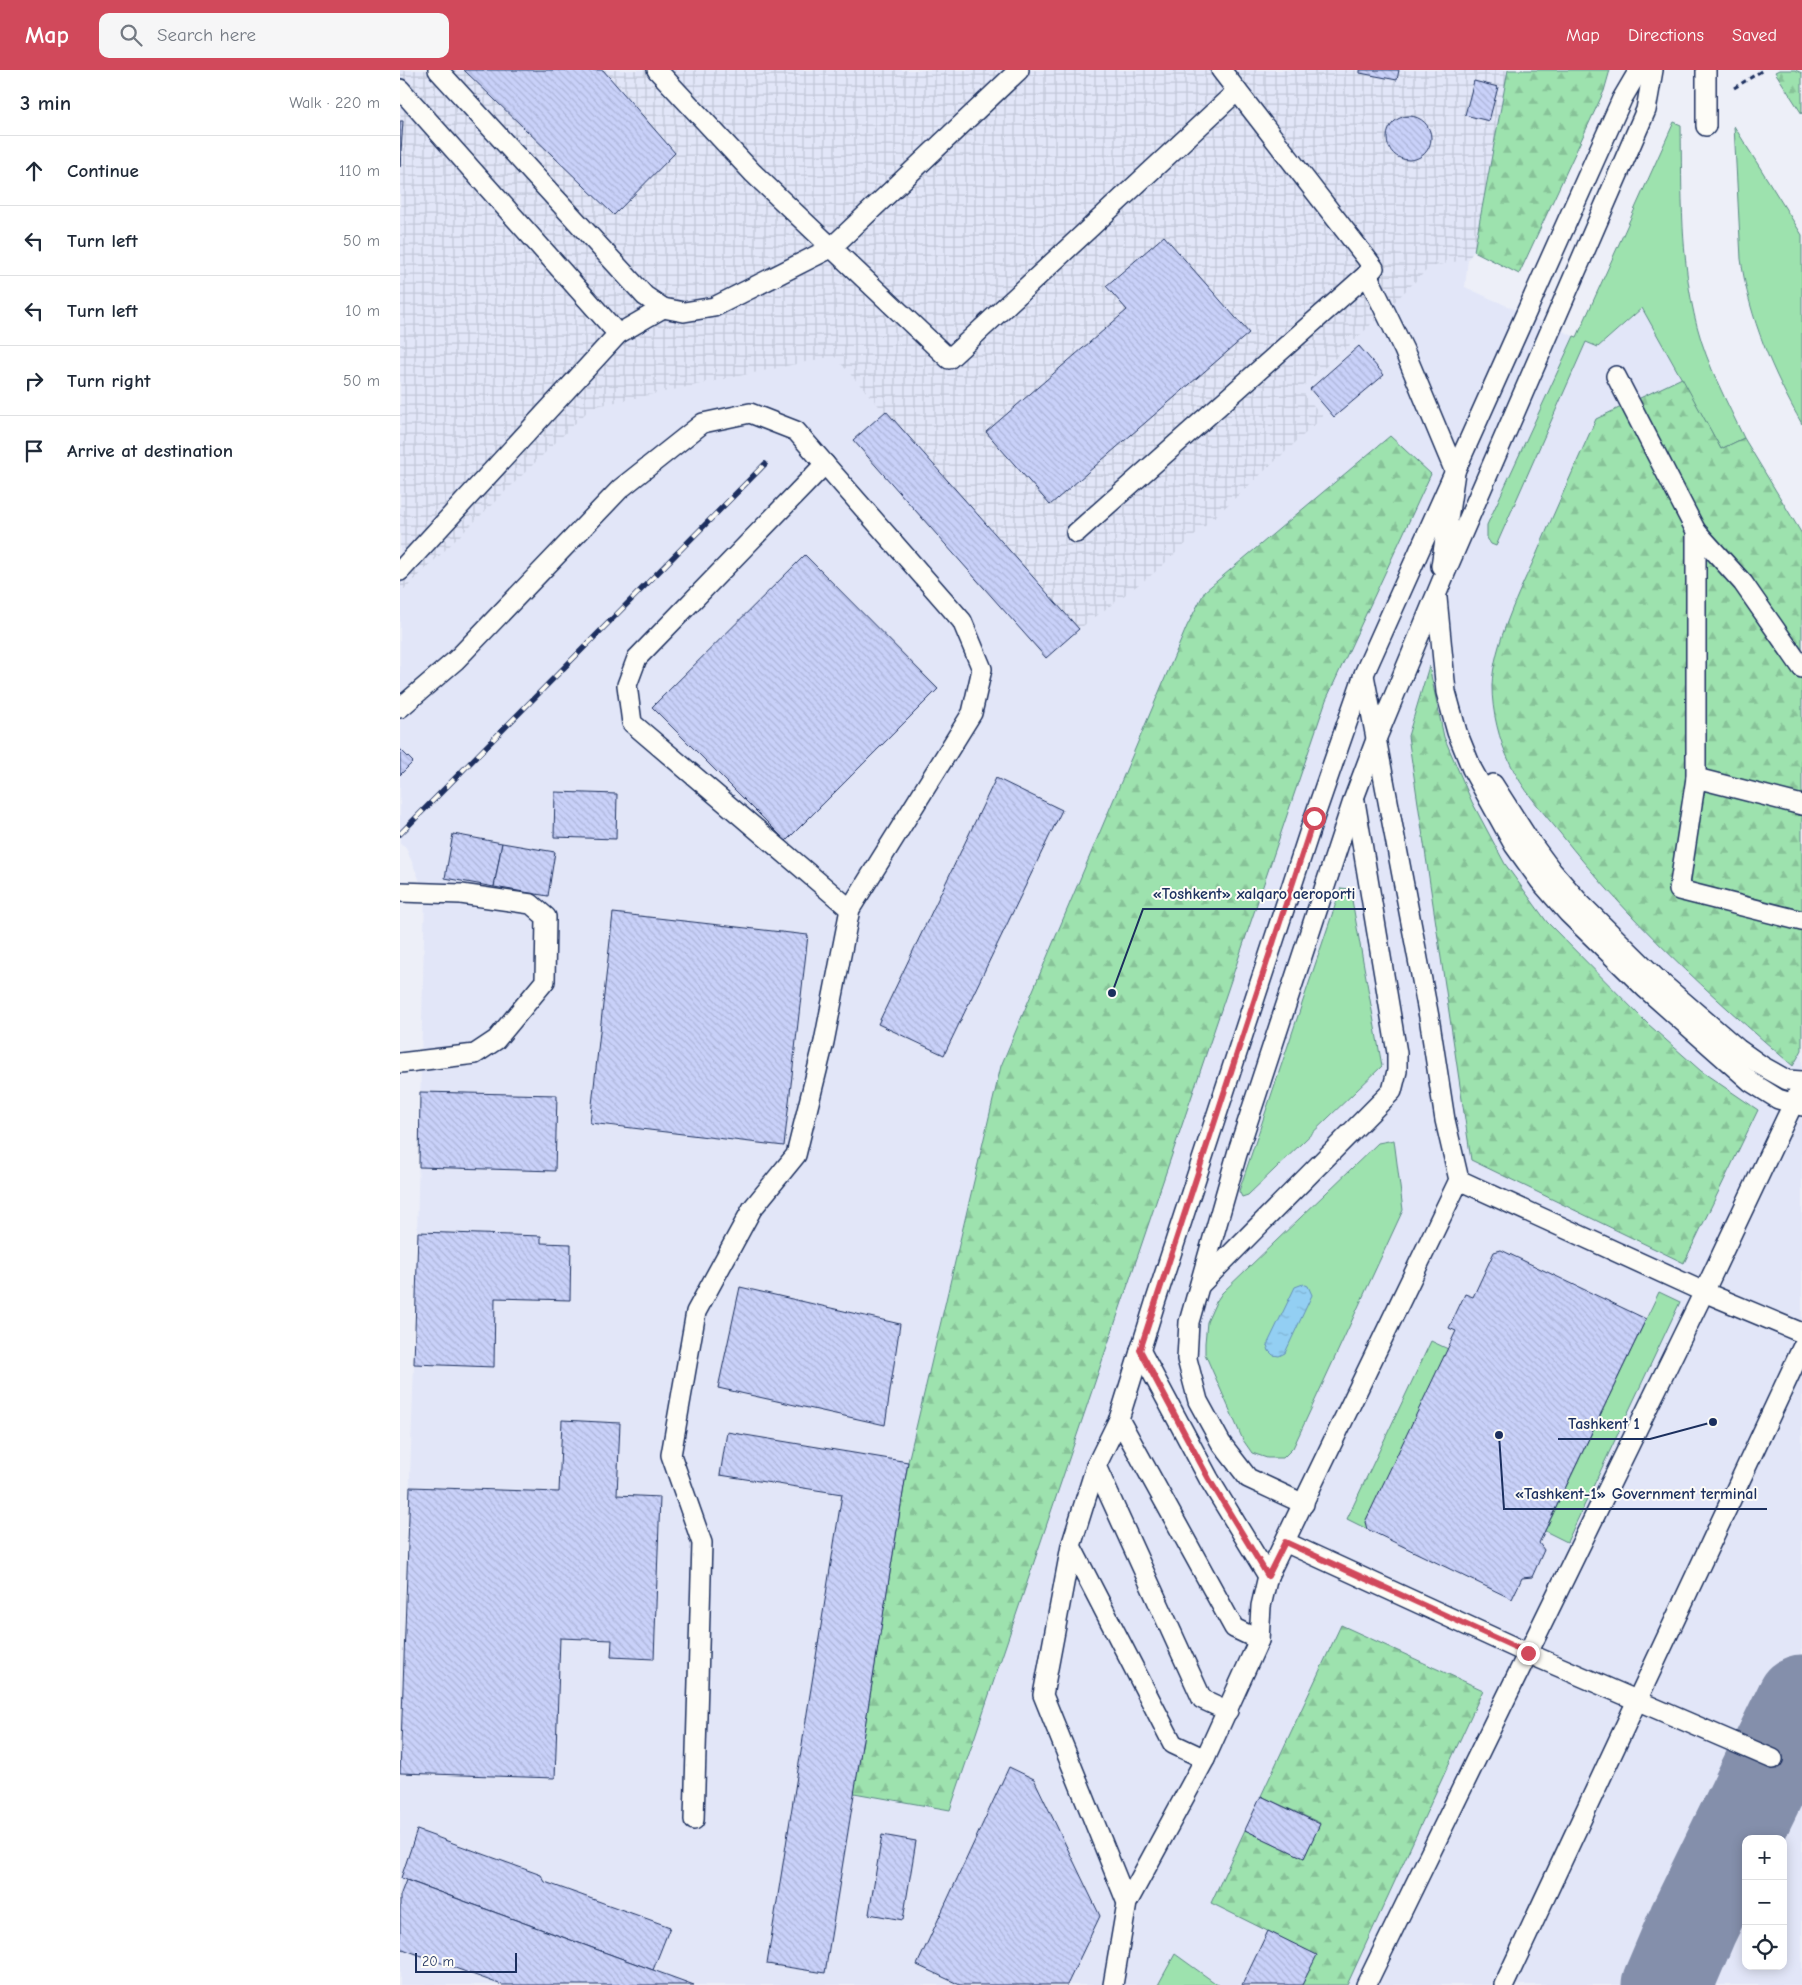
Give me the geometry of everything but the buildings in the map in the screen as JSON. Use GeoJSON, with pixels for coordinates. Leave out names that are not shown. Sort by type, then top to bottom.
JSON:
{"type":"FeatureCollection","features":[{"type":"Feature","properties":{"kind":"lane"},"geometry":{"type":"LineString","coordinates":[[438,70],[646,296],[663,308],[684,312],[714,307],[831,248],[1019,70]]}},
{"type":"Feature","properties":{"kind":"lane"},"geometry":{"type":"LineString","coordinates":[[657,70],[753,173],[949,359],[1237,91]]}},
{"type":"Feature","properties":{"kind":"lane"},"geometry":{"type":"LineString","coordinates":[[1221,70],[1371,271],[1404,350],[1458,464],[1446,571],[1457,692],[1468,732],[1483,768],[1527,837],[1552,871],[1580,903],[1658,979],[1738,1049],[1762,1066],[1787,1080],[1802,1083],[1799,1104],[1704,1292],[1366,1985]]}},
{"type":"Feature","properties":{"kind":"lane"},"geometry":{"type":"LineString","coordinates":[[1127,1904],[1043,1695],[1071,1546],[1096,1466],[1119,1419],[1314,818],[1364,674],[1622,99],[1638,70]]}},
{"type":"Feature","properties":{"kind":"lane"},"geometry":{"type":"LineString","coordinates":[[1304,1504],[1248,1478],[1221,1443],[1198,1401],[1187,1359],[1189,1322],[1246,1126],[1354,798],[1446,571],[1646,110],[1653,70]]}},
{"type":"Feature","properties":{"kind":"lane"},"geometry":{"type":"LineString","coordinates":[[1706,70],[1706,126]]}},
{"type":"Feature","properties":{"kind":"lane"},"geometry":{"type":"LineString","coordinates":[[400,89],[618,334]]}},
{"type":"Feature","properties":{"kind":"lane"},"geometry":{"type":"LineString","coordinates":[[1076,533],[1371,271]]}},
{"type":"Feature","properties":{"kind":"lane"},"geometry":{"type":"LineString","coordinates":[[400,571],[618,334],[663,308]]}},
{"type":"Feature","properties":{"kind":"lane"},"geometry":{"type":"LineString","coordinates":[[1616,376],[1696,530],[1744,583],[1802,668]]}},
{"type":"Feature","properties":{"kind":"lane"},"geometry":{"type":"LineString","coordinates":[[400,708],[456,660],[620,489],[703,423],[750,413],[796,431],[962,621],[982,669],[972,713],[850,909],[824,1042],[796,1155],[752,1209],[696,1312],[671,1454],[702,1543],[694,1820]]}},
{"type":"Feature","properties":{"kind":"lane"},"geometry":{"type":"LineString","coordinates":[[825,464],[637,658],[627,685],[632,723],[850,909]]}},
{"type":"Feature","properties":{"kind":"lane"},"geometry":{"type":"LineString","coordinates":[[1458,464],[1437,594],[1446,692],[1457,732],[1472,769],[1514,845],[1540,881],[1568,913],[1646,989],[1751,1082],[1778,1098],[1799,1104]]}},
{"type":"Feature","properties":{"kind":"lane"},"geometry":{"type":"LineString","coordinates":[[1696,530],[1696,778],[1679,890],[1802,921]]}},
{"type":"Feature","properties":{"kind":"lane"},"geometry":{"type":"LineString","coordinates":[[1113,1985],[1127,1904],[1205,1760],[1228,1711],[1259,1640],[1261,1606],[1268,1576],[1459,1180],[1445,1120],[1429,1017],[1364,674]]}},
{"type":"Feature","properties":{"kind":"lane"},"geometry":{"type":"LineString","coordinates":[[1696,778],[1802,804]]}},
{"type":"Feature","properties":{"kind":"lane"},"geometry":{"type":"LineString","coordinates":[[1199,1286],[1392,1091],[1397,1071],[1397,1053],[1354,798]]}},
{"type":"Feature","properties":{"kind":"lane"},"geometry":{"type":"LineString","coordinates":[[400,892],[461,894],[531,904],[546,917],[545,981],[496,1040],[475,1054],[400,1063]]}},
{"type":"Feature","properties":{"kind":"lane"},"geometry":{"type":"LineString","coordinates":[[1459,1180],[1704,1292],[1802,1333]]}},
{"type":"Feature","properties":{"kind":"lane"},"geometry":{"type":"LineString","coordinates":[[1504,1985],[1802,1348]]}},
{"type":"Feature","properties":{"kind":"lane"},"geometry":{"type":"LineString","coordinates":[[1140,1350],[1209,1479],[1268,1576]]}},
{"type":"Feature","properties":{"kind":"lane"},"geometry":{"type":"LineString","coordinates":[[1119,1419],[1234,1628],[1259,1640]]}},
{"type":"Feature","properties":{"kind":"lane"},"geometry":{"type":"LineString","coordinates":[[1096,1466],[1202,1699],[1228,1711]]}},
{"type":"Feature","properties":{"kind":"lane"},"geometry":{"type":"LineString","coordinates":[[1285,1542],[1528,1653],[1773,1759]]}},
{"type":"Feature","properties":{"kind":"lane"},"geometry":{"type":"LineString","coordinates":[[1071,1546],[1173,1744],[1205,1760]]}},
{"type":"Feature","properties":{"kind":"shaded area"},"geometry":{"type":"Polygon","coordinates":[[[400,70],[1474,251],[1468,259],[1465,287],[1598,347],[1643,308],[1721,449],[1744,438],[1802,534],[1802,1985],[400,1985],[400,1759],[414,1364],[425,893],[406,848],[400,844],[400,775],[402,773],[400,770],[400,70]]]}},
{"type":"Feature","properties":{"kind":"shaded area"},"geometry":{"type":"Polygon","coordinates":[[[400,70],[1508,70],[1474,251],[1468,259],[1430,267],[1349,346],[1300,389],[1323,417],[1154,573],[1079,629],[834,356],[592,407],[400,594],[400,70]]]}},
{"type":"Feature","properties":{"kind":"green space"},"geometry":{"type":"Polygon","coordinates":[[[1508,70],[1610,70],[1604,91],[1519,274],[1474,251],[1508,70]]]}},
{"type":"Feature","properties":{"kind":"green space"},"geometry":{"type":"Polygon","coordinates":[[[1779,70],[1795,70],[1802,73],[1802,114],[1775,72],[1779,70]]]}},
{"type":"Feature","properties":{"kind":"green space"},"geometry":{"type":"Polygon","coordinates":[[[1674,122],[1681,125],[1683,226],[1691,301],[1706,355],[1744,438],[1721,449],[1642,308],[1598,347],[1586,342],[1496,546],[1491,544],[1487,538],[1487,525],[1574,336],[1577,337],[1674,122]]]}},
{"type":"Feature","properties":{"kind":"green space"},"geometry":{"type":"Polygon","coordinates":[[[1734,126],[1802,235],[1802,424],[1772,365],[1756,324],[1745,281],[1741,259],[1734,126]]]}},
{"type":"Feature","properties":{"kind":"green space"},"geometry":{"type":"Polygon","coordinates":[[[1682,378],[1721,449],[1744,438],[1802,534],[1802,1050],[1793,1066],[1671,956],[1586,865],[1520,782],[1506,754],[1495,716],[1492,696],[1494,670],[1497,653],[1508,618],[1596,419],[1682,378]]]}},
{"type":"Feature","properties":{"kind":"green space"},"geometry":{"type":"Polygon","coordinates":[[[1390,436],[1431,474],[1326,700],[950,1810],[854,1793],[908,1462],[1001,1066],[1187,626],[1205,591],[1390,436]]]}},
{"type":"Feature","properties":{"kind":"green space"},"geometry":{"type":"Polygon","coordinates":[[[1429,666],[1444,737],[1472,802],[1505,864],[1547,922],[1648,1024],[1701,1071],[1758,1110],[1684,1263],[1471,1160],[1408,736],[1429,666]]]}},
{"type":"Feature","properties":{"kind":"green space"},"geometry":{"type":"Polygon","coordinates":[[[1341,888],[1350,889],[1382,1066],[1248,1195],[1242,1197],[1239,1191],[1341,888]]]}},
{"type":"Feature","properties":{"kind":"green space"},"geometry":{"type":"Polygon","coordinates":[[[1394,1140],[1403,1210],[1293,1448],[1283,1458],[1267,1458],[1252,1453],[1243,1440],[1205,1354],[1207,1322],[1216,1302],[1222,1293],[1378,1143],[1394,1140]]]}},
{"type":"Feature","properties":{"kind":"green space"},"geometry":{"type":"Polygon","coordinates":[[[1659,1292],[1680,1302],[1567,1542],[1545,1531],[1659,1292]]]}},
{"type":"Feature","properties":{"kind":"green space"},"geometry":{"type":"Polygon","coordinates":[[[1431,1341],[1448,1349],[1367,1529],[1347,1519],[1431,1341]]]}},
{"type":"Feature","properties":{"kind":"green space"},"geometry":{"type":"Polygon","coordinates":[[[1341,1625],[1483,1690],[1347,1985],[1302,1985],[1316,1955],[1211,1903],[1245,1830],[1304,1858],[1320,1823],[1261,1796],[1341,1625]]]}},
{"type":"Feature","properties":{"kind":"green space"},"geometry":{"type":"Polygon","coordinates":[[[1175,1954],[1218,1985],[1158,1985],[1175,1954]]]}},
{"type":"Feature","properties":{"kind":"water"},"geometry":{"type":"Polygon","coordinates":[[[1303,1284],[1308,1286],[1312,1295],[1285,1353],[1279,1356],[1273,1355],[1267,1345],[1295,1287],[1303,1284]]]}},
{"type":"Feature","properties":{"kind":"taxiway"},"geometry":{"type":"LineString","coordinates":[[1667,1985],[1693,1924],[1802,1700]]}},
{"type":"Feature","properties":{"kind":"railway"},"geometry":{"type":"LineString","coordinates":[[400,834],[765,464]]}},
{"type":"Feature","properties":{"kind":"place","name":"«Toshkent» xalqaro aeroporti"},"geometry":{"type":"Point","coordinates":[1112,993]}},
{"type":"Feature","properties":{"kind":"place","name":"Tashkent 1"},"geometry":{"type":"Point","coordinates":[1713,1422]}},
{"type":"Feature","properties":{"kind":"place","name":"«Tashkent-1» Government terminal"},"geometry":{"type":"Point","coordinates":[1499,1435]}},
{"type":"Feature","properties":{"kind":"route"},"geometry":{"type":"LineString","coordinates":[[1314,818],[1140,1350],[1209,1479],[1268,1576],[1285,1542],[1528,1653]]}}]}
